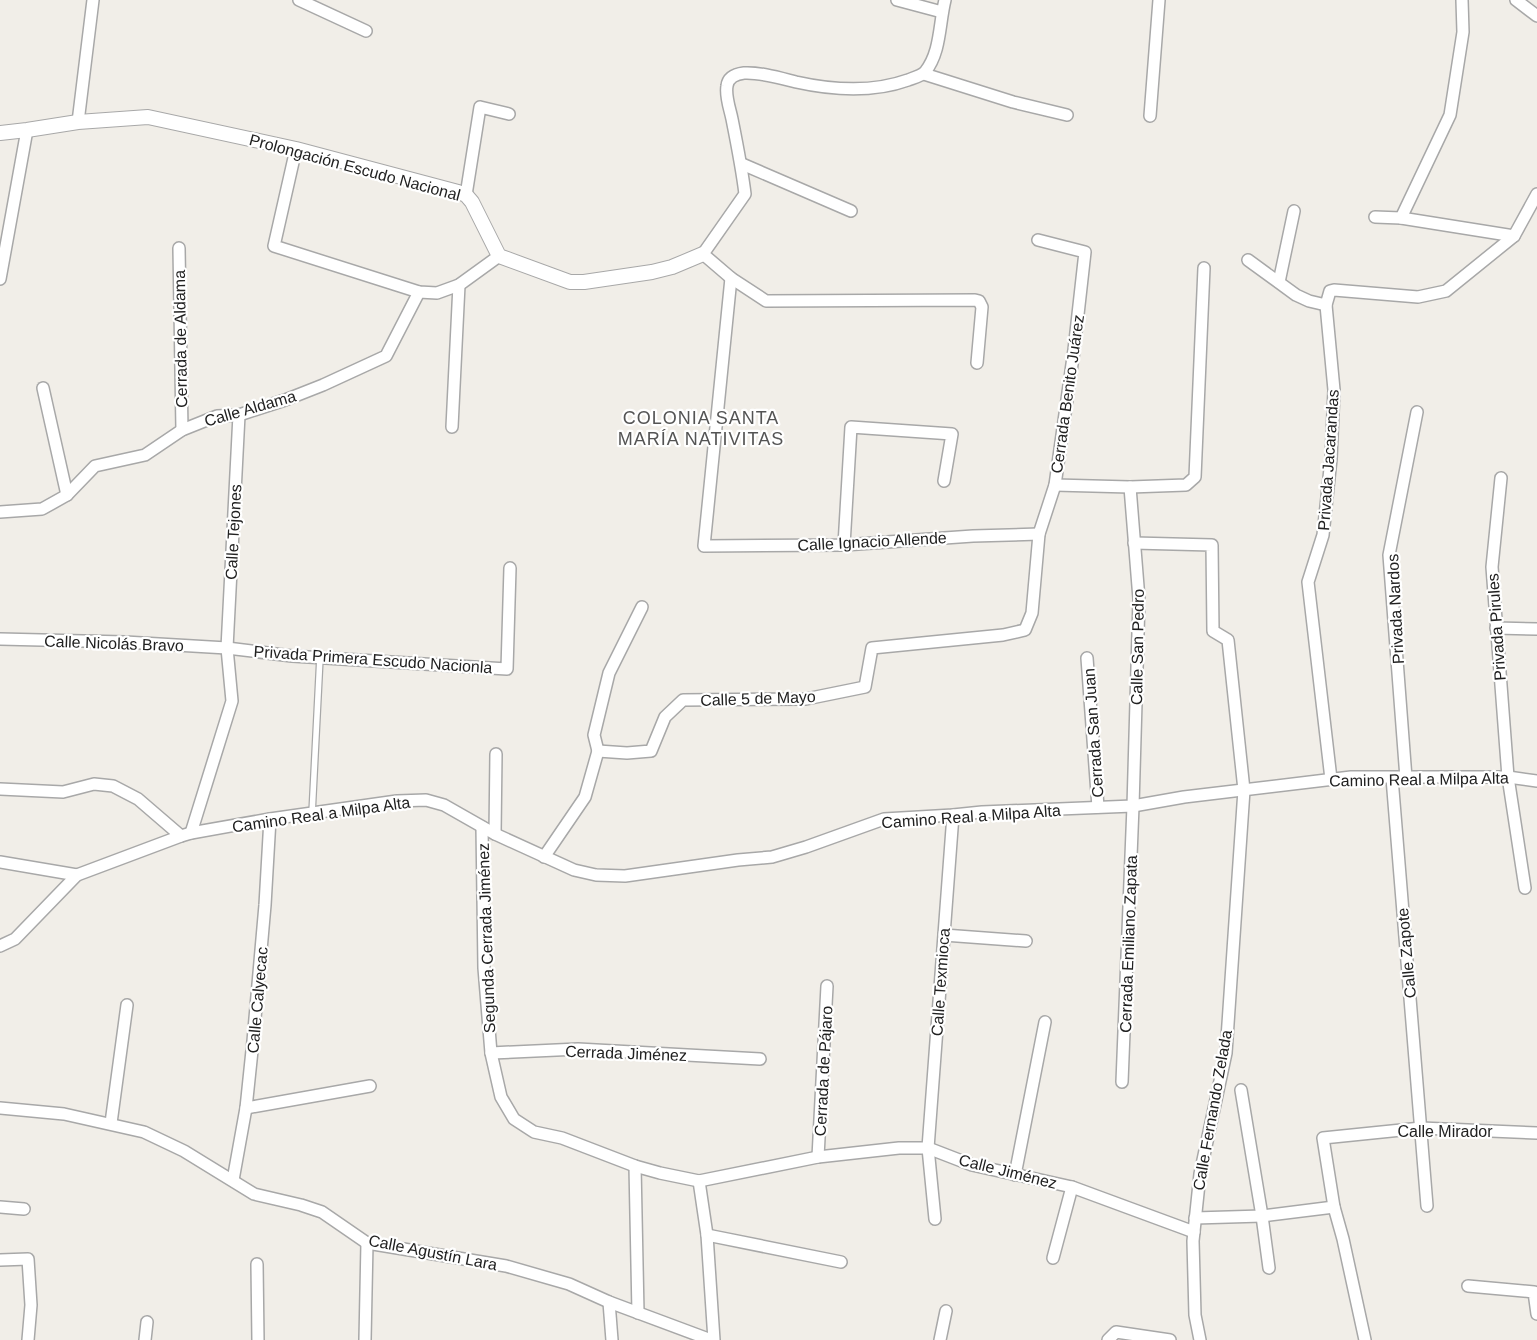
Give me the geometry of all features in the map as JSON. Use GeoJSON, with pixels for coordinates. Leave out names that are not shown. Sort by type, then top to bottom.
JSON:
{"type":"FeatureCollection","features":[{"type":"Feature","properties":{"kind":"street"},"geometry":{"type":"LineString","coordinates":[[78,122],[93,0]]}},
{"type":"Feature","properties":{"kind":"street"},"geometry":{"type":"LineString","coordinates":[[299,0],[366,31]]}},
{"type":"Feature","properties":{"kind":"street"},"geometry":{"type":"LineString","coordinates":[[899,0],[942,12]]}},
{"type":"Feature","properties":{"kind":"street"},"geometry":{"type":"LineString","coordinates":[[924,74],[935,55],[945,0]]}},
{"type":"Feature","properties":{"kind":"street"},"geometry":{"type":"LineString","coordinates":[[1150,116],[1159,0]]}},
{"type":"Feature","properties":{"kind":"street"},"geometry":{"type":"LineString","coordinates":[[1401,218],[1450,115],[1463,32],[1462,0]]}},
{"type":"Feature","properties":{"kind":"street"},"geometry":{"type":"LineString","coordinates":[[1516,0],[1537,16]]}},
{"type":"Feature","properties":{"kind":"street"},"geometry":{"type":"LineString","coordinates":[[296,149],[274,246],[420,292],[437,293],[459,286],[499,256],[570,282],[584,282],[652,272],[672,267],[703,254],[745,194],[742,164],[727,86],[730,78],[736,75],[745,73],[810,85],[875,88],[898,83],[924,74],[1013,102],[1067,115]]}},
{"type":"Feature","properties":{"kind":"street"},"geometry":{"type":"LineString","coordinates":[[466,195],[480,107],[509,114]]}},
{"type":"Feature","properties":{"kind":"street","name":"Prolongación Escudo Nacional"},"geometry":{"type":"LineString","coordinates":[[0,132],[78,122],[148,117],[296,149],[466,195],[472,202],[499,256]]}},
{"type":"Feature","properties":{"kind":"street"},"geometry":{"type":"LineString","coordinates":[[0,279],[27,130]]}},
{"type":"Feature","properties":{"kind":"street"},"geometry":{"type":"LineString","coordinates":[[742,164],[851,211]]}},
{"type":"Feature","properties":{"kind":"street"},"geometry":{"type":"LineString","coordinates":[[1248,260],[1296,295],[1326,305],[1330,291],[1334,290],[1418,297],[1446,291],[1514,236],[1537,194]]}},
{"type":"Feature","properties":{"kind":"street"},"geometry":{"type":"LineString","coordinates":[[1279,282],[1294,211]]}},
{"type":"Feature","properties":{"kind":"street"},"geometry":{"type":"LineString","coordinates":[[1375,217],[1401,218],[1514,236]]}},
{"type":"Feature","properties":{"kind":"street","name":"Cerrada Benito Juárez"},"geometry":{"type":"LineString","coordinates":[[1038,240],[1085,252],[1074,350],[1055,485],[1039,534]]}},
{"type":"Feature","properties":{"kind":"street","name":"Cerrada de Aldama"},"geometry":{"type":"LineString","coordinates":[[179,248],[182,430]]}},
{"type":"Feature","properties":{"kind":"street"},"geometry":{"type":"LineString","coordinates":[[703,254],[731,278],[766,301],[979,301],[982,307],[977,363]]}},
{"type":"Feature","properties":{"kind":"street"},"geometry":{"type":"LineString","coordinates":[[1055,485],[1130,488],[1186,486],[1195,477],[1204,268]]}},
{"type":"Feature","properties":{"kind":"street","name":"Calle Ignacio Allende"},"geometry":{"type":"LineString","coordinates":[[731,278],[704,546],[844,546],[973,536],[1039,534]]}},
{"type":"Feature","properties":{"kind":"street"},"geometry":{"type":"LineString","coordinates":[[452,427],[459,286]]}},
{"type":"Feature","properties":{"kind":"street","name":"Calle Aldama"},"geometry":{"type":"LineString","coordinates":[[0,512],[42,508],[67,495],[95,466],[146,455],[182,430],[217,416],[239,415],[285,400],[386,356],[420,292]]}},
{"type":"Feature","properties":{"kind":"street","name":"Privada Jacarandas"},"geometry":{"type":"LineString","coordinates":[[1326,305],[1334,390],[1331,459],[1323,534],[1308,582],[1331,780]]}},
{"type":"Feature","properties":{"kind":"street"},"geometry":{"type":"LineString","coordinates":[[43,388],[67,495]]}},
{"type":"Feature","properties":{"kind":"street","name":"Privada Nardos"},"geometry":{"type":"LineString","coordinates":[[1406,778],[1390,555],[1417,412]]}},
{"type":"Feature","properties":{"kind":"street","name":"Calle Tejones"},"geometry":{"type":"LineString","coordinates":[[186,835],[232,701],[227,648],[239,415]]}},
{"type":"Feature","properties":{"kind":"street"},"geometry":{"type":"LineString","coordinates":[[844,546],[851,427],[952,434],[944,481]]}},
{"type":"Feature","properties":{"kind":"street","name":"Privada Pirules"},"geometry":{"type":"LineString","coordinates":[[1501,478],[1492,567],[1508,777],[1525,888]]}},
{"type":"Feature","properties":{"kind":"street","name":"Calle San Pedro"},"geometry":{"type":"LineString","coordinates":[[1130,488],[1139,599],[1133,806]]}},
{"type":"Feature","properties":{"kind":"street","name":"Calle 5 de Mayo"},"geometry":{"type":"LineString","coordinates":[[598,751],[627,753],[650,751],[665,717],[683,700],[806,699],[865,687],[872,648],[1003,636],[1025,630],[1032,613],[1039,534]]}},
{"type":"Feature","properties":{"kind":"street","name":"Calle Fernando Zelada"},"geometry":{"type":"LineString","coordinates":[[1134,543],[1212,545],[1213,631],[1228,640],[1244,790],[1226,1053],[1200,1174],[1195,1218],[1195,1315],[1200,1340]]}},
{"type":"Feature","properties":{"kind":"street","name":"Privada Primera Escudo Nacionla"},"geometry":{"type":"LineString","coordinates":[[227,648],[292,656],[507,669],[510,568]]}},
{"type":"Feature","properties":{"kind":"street"},"geometry":{"type":"LineString","coordinates":[[544,857],[585,797],[598,751],[594,735],[609,673],[642,607]]}},
{"type":"Feature","properties":{"kind":"street"},"geometry":{"type":"LineString","coordinates":[[1496,628],[1537,629]]}},
{"type":"Feature","properties":{"kind":"street","name":"Calle Nicolás Bravo"},"geometry":{"type":"LineString","coordinates":[[0,639],[125,642],[227,648]]}},
{"type":"Feature","properties":{"kind":"street","name":"Cerrada San Juan"},"geometry":{"type":"LineString","coordinates":[[1087,658],[1098,807]]}},
{"type":"Feature","properties":{"kind":"street"},"geometry":{"type":"LineString","coordinates":[[495,834],[496,754]]}},
{"type":"Feature","properties":{"kind":"street","name":"Camino Real a Milpa Alta"},"geometry":{"type":"LineString","coordinates":[[76,875],[186,835],[270,819],[397,801],[426,800],[444,805],[495,834],[574,870],[596,875],[625,876],[772,857],[884,819],[953,816],[982,812],[1133,806],[1184,797],[1351,777],[1508,777],[1537,781]]}},
{"type":"Feature","properties":{"kind":"street","name":"Calle Zapote"},"geometry":{"type":"LineString","coordinates":[[1392,778],[1427,1206]]}},
{"type":"Feature","properties":{"kind":"street"},"geometry":{"type":"LineString","coordinates":[[0,790],[63,792],[94,784],[113,786],[138,799],[186,835]]}},
{"type":"Feature","properties":{"kind":"street","name":"Cerrada Emiliano Zapata"},"geometry":{"type":"LineString","coordinates":[[1122,1082],[1133,806]]}},
{"type":"Feature","properties":{"kind":"street","name":"Calle Texmioca"},"geometry":{"type":"LineString","coordinates":[[935,1219],[928,1148],[953,816]]}},
{"type":"Feature","properties":{"kind":"street","name":"Calle Calyecac"},"geometry":{"type":"LineString","coordinates":[[232,1180],[246,1108],[264,915],[270,819]]}},
{"type":"Feature","properties":{"kind":"street","name":"Segunda Cerrada Jiménez"},"geometry":{"type":"LineString","coordinates":[[482,827],[484,968],[491,1053],[501,1098],[514,1119],[534,1132],[562,1138],[635,1166],[699,1181]]}},
{"type":"Feature","properties":{"kind":"street"},"geometry":{"type":"LineString","coordinates":[[0,862],[76,875]]}},
{"type":"Feature","properties":{"kind":"street"},"geometry":{"type":"LineString","coordinates":[[0,946],[14,938],[76,875]]}},
{"type":"Feature","properties":{"kind":"street"},"geometry":{"type":"LineString","coordinates":[[944,935],[1026,941]]}},
{"type":"Feature","properties":{"kind":"street","name":"Cerrada de Pájaro"},"geometry":{"type":"LineString","coordinates":[[818,1157],[827,986]]}},
{"type":"Feature","properties":{"kind":"street"},"geometry":{"type":"LineString","coordinates":[[111,1123],[127,1005]]}},
{"type":"Feature","properties":{"kind":"street"},"geometry":{"type":"LineString","coordinates":[[1015,1175],[1044,1022]]}},
{"type":"Feature","properties":{"kind":"street","name":"Cerrada Jiménez"},"geometry":{"type":"LineString","coordinates":[[491,1053],[578,1049],[760,1059]]}},
{"type":"Feature","properties":{"kind":"street"},"geometry":{"type":"LineString","coordinates":[[246,1108],[370,1086]]}},
{"type":"Feature","properties":{"kind":"street"},"geometry":{"type":"LineString","coordinates":[[1241,1090],[1269,1268]]}},
{"type":"Feature","properties":{"kind":"street","name":"Calle Agustín Lara"},"geometry":{"type":"LineString","coordinates":[[0,1108],[64,1114],[111,1123],[144,1132],[184,1151],[254,1194],[301,1204],[322,1212],[367,1243],[506,1266],[569,1284],[609,1302],[713,1340]]}},
{"type":"Feature","properties":{"kind":"street","name":"Calle Mirador"},"geometry":{"type":"LineString","coordinates":[[1334,1207],[1323,1138],[1420,1128],[1537,1132]]}},
{"type":"Feature","properties":{"kind":"street","name":"Calle Jiménez"},"geometry":{"type":"LineString","coordinates":[[699,1181],[818,1157],[899,1148],[928,1148],[972,1165],[1072,1187],[1194,1232]]}},
{"type":"Feature","properties":{"kind":"street"},"geometry":{"type":"LineString","coordinates":[[635,1166],[638,1313]]}},
{"type":"Feature","properties":{"kind":"street"},"geometry":{"type":"LineString","coordinates":[[699,1181],[707,1235],[713,1340]]}},
{"type":"Feature","properties":{"kind":"street"},"geometry":{"type":"LineString","coordinates":[[1053,1258],[1072,1187]]}},
{"type":"Feature","properties":{"kind":"street"},"geometry":{"type":"LineString","coordinates":[[0,1207],[24,1209]]}},
{"type":"Feature","properties":{"kind":"street"},"geometry":{"type":"LineString","coordinates":[[1195,1218],[1262,1216],[1334,1207],[1343,1239],[1365,1340]]}},
{"type":"Feature","properties":{"kind":"street"},"geometry":{"type":"LineString","coordinates":[[707,1235],[841,1262]]}},
{"type":"Feature","properties":{"kind":"street"},"geometry":{"type":"LineString","coordinates":[[365,1340],[367,1243]]}},
{"type":"Feature","properties":{"kind":"street"},"geometry":{"type":"LineString","coordinates":[[0,1260],[28,1259],[31,1305],[28,1340]]}},
{"type":"Feature","properties":{"kind":"street"},"geometry":{"type":"LineString","coordinates":[[257,1264],[258,1340]]}},
{"type":"Feature","properties":{"kind":"street"},"geometry":{"type":"LineString","coordinates":[[1468,1286],[1534,1292],[1537,1314]]}},
{"type":"Feature","properties":{"kind":"street"},"geometry":{"type":"LineString","coordinates":[[609,1302],[612,1340]]}},
{"type":"Feature","properties":{"kind":"street"},"geometry":{"type":"LineString","coordinates":[[940,1340],[946,1311]]}},
{"type":"Feature","properties":{"kind":"street"},"geometry":{"type":"LineString","coordinates":[[145,1340],[147,1322]]}},
{"type":"Feature","properties":{"kind":"street"},"geometry":{"type":"LineString","coordinates":[[1108,1340],[1116,1332],[1170,1340]]}},
{"type":"Feature","properties":{"kind":"lane"},"geometry":{"type":"LineString","coordinates":[[312,814],[320,657]]}},
{"type":"Feature","properties":{"kind":"district","name":"COLONIA SANTA MARÍA NATIVITAS"},"geometry":{"type":"Point","coordinates":[701,428]}}]}
